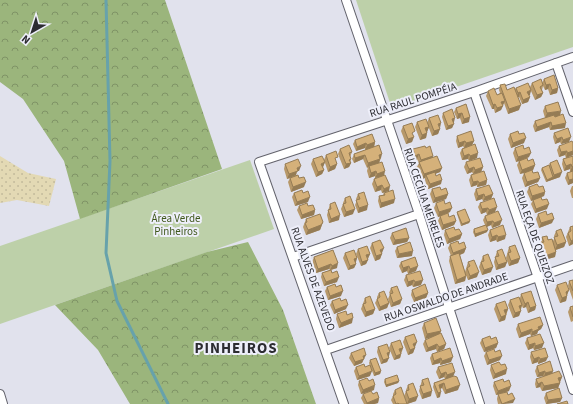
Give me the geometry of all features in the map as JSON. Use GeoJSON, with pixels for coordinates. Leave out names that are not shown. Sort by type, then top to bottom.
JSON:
{"type":"FeatureCollection","features":[{"type":"Feature","properties":{"kind":"street","name":"RUA CECÍLIA MEIRELES"},"geometry":{"type":"LineString","coordinates":[[346,0],[480,404]]}},
{"type":"Feature","properties":{"kind":"street","name":"RUA RAUL POMPÉIA"},"geometry":{"type":"LineString","coordinates":[[259,162],[474,92],[573,57]]}},
{"type":"Feature","properties":{"kind":"street"},"geometry":{"type":"LineString","coordinates":[[556,63],[573,112]]}},
{"type":"Feature","properties":{"kind":"street","name":"RUA EÇA DE QUEIZOZ"},"geometry":{"type":"LineString","coordinates":[[474,92],[538,278],[573,390]]}},
{"type":"Feature","properties":{"kind":"street","name":"RUA ALVES DE AZEVEDO"},"geometry":{"type":"LineString","coordinates":[[259,162],[344,404]]}},
{"type":"Feature","properties":{"kind":"street"},"geometry":{"type":"LineString","coordinates":[[293,256],[418,214]]}},
{"type":"Feature","properties":{"kind":"street","name":"RUA OSWALDO DE ANDRADE"},"geometry":{"type":"LineString","coordinates":[[326,350],[573,265]]}},
{"type":"Feature","properties":{"kind":"street"},"geometry":{"type":"LineString","coordinates":[[0,394],[3,404]]}},
{"type":"Feature","properties":{"kind":"green space"},"geometry":{"type":"Polygon","coordinates":[[[0,0],[165,0],[222,169],[80,219],[64,161],[23,99],[0,82],[0,0]]]}},
{"type":"Feature","properties":{"kind":"green space"},"geometry":{"type":"Polygon","coordinates":[[[356,0],[573,0],[573,47],[392,109],[356,0]]]}},
{"type":"Feature","properties":{"kind":"green space","name":"Área Verde Pinheiros"},"geometry":{"type":"Polygon","coordinates":[[[250,160],[274,229],[0,324],[0,246],[250,160]]]}},
{"type":"Feature","properties":{"kind":"green space"},"geometry":{"type":"Polygon","coordinates":[[[248,242],[283,310],[316,404],[130,404],[98,350],[55,305],[207,252],[248,242]]]}},
{"type":"Feature","properties":{"kind":"sand"},"geometry":{"type":"Polygon","coordinates":[[[0,156],[28,173],[56,179],[49,206],[17,200],[0,203],[0,156]]]}},
{"type":"Feature","properties":{"kind":"building"},"geometry":{"type":"Polygon","coordinates":[[[554,75],[558,88],[552,90],[550,84],[546,85],[544,79],[554,75]]]}},
{"type":"Feature","properties":{"kind":"building"},"geometry":{"type":"Polygon","coordinates":[[[541,79],[543,85],[540,87],[543,93],[537,95],[532,83],[541,79]]]}},
{"type":"Feature","properties":{"kind":"building"},"geometry":{"type":"Polygon","coordinates":[[[528,83],[531,90],[527,92],[530,97],[523,100],[520,92],[518,93],[516,88],[528,83]]]}},
{"type":"Feature","properties":{"kind":"building"},"geometry":{"type":"Polygon","coordinates":[[[505,84],[507,90],[514,87],[521,105],[509,109],[500,85],[505,84]]]}},
{"type":"Feature","properties":{"kind":"building"},"geometry":{"type":"Polygon","coordinates":[[[494,88],[497,95],[502,93],[505,101],[501,102],[503,106],[497,108],[495,104],[493,105],[488,91],[494,88]]]}},
{"type":"Feature","properties":{"kind":"building"},"geometry":{"type":"Polygon","coordinates":[[[558,102],[561,111],[547,113],[545,106],[558,102]]]}},
{"type":"Feature","properties":{"kind":"building"},"geometry":{"type":"Polygon","coordinates":[[[466,104],[470,117],[464,119],[462,113],[458,114],[456,108],[466,104]]]}},
{"type":"Feature","properties":{"kind":"building"},"geometry":{"type":"Polygon","coordinates":[[[452,109],[455,118],[452,119],[454,124],[448,126],[443,113],[452,109]]]}},
{"type":"Feature","properties":{"kind":"building"},"geometry":{"type":"Polygon","coordinates":[[[563,114],[566,123],[552,126],[551,122],[537,127],[535,121],[554,115],[555,117],[563,114]]]}},
{"type":"Feature","properties":{"kind":"building"},"geometry":{"type":"Polygon","coordinates":[[[438,115],[441,123],[438,124],[440,129],[434,131],[429,118],[438,115]]]}},
{"type":"Feature","properties":{"kind":"building"},"geometry":{"type":"Polygon","coordinates":[[[426,119],[429,127],[425,128],[427,133],[422,135],[417,122],[426,119]]]}},
{"type":"Feature","properties":{"kind":"building"},"geometry":{"type":"Polygon","coordinates":[[[412,123],[415,131],[412,133],[414,137],[408,139],[403,126],[412,123]]]}},
{"type":"Feature","properties":{"kind":"building"},"geometry":{"type":"Polygon","coordinates":[[[568,128],[571,137],[563,140],[562,137],[557,139],[554,133],[568,128]]]}},
{"type":"Feature","properties":{"kind":"building"},"geometry":{"type":"Polygon","coordinates":[[[471,131],[474,141],[459,143],[457,136],[471,131]]]}},
{"type":"Feature","properties":{"kind":"building"},"geometry":{"type":"Polygon","coordinates":[[[518,131],[519,134],[524,133],[526,138],[513,143],[510,134],[518,131]]]}},
{"type":"Feature","properties":{"kind":"building"},"geometry":{"type":"Polygon","coordinates":[[[372,134],[375,142],[367,145],[366,143],[357,147],[355,140],[372,134]]]}},
{"type":"Feature","properties":{"kind":"building"},"geometry":{"type":"Polygon","coordinates":[[[572,141],[573,151],[567,153],[567,151],[561,152],[559,146],[572,141]]]}},
{"type":"Feature","properties":{"kind":"building"},"geometry":{"type":"Polygon","coordinates":[[[475,144],[478,153],[470,156],[469,154],[464,156],[462,149],[475,144]]]}},
{"type":"Feature","properties":{"kind":"building"},"geometry":{"type":"Polygon","coordinates":[[[349,145],[352,152],[349,153],[351,159],[349,160],[351,163],[346,164],[340,149],[349,145]]]}},
{"type":"Feature","properties":{"kind":"building"},"geometry":{"type":"Polygon","coordinates":[[[379,145],[382,154],[379,155],[380,159],[368,163],[365,155],[355,158],[354,154],[379,145]]]}},
{"type":"Feature","properties":{"kind":"building"},"geometry":{"type":"Polygon","coordinates":[[[523,145],[524,149],[529,147],[531,153],[518,157],[515,148],[523,145]]]}},
{"type":"Feature","properties":{"kind":"building"},"geometry":{"type":"Polygon","coordinates":[[[425,146],[426,148],[430,146],[433,156],[421,160],[419,154],[415,156],[413,149],[425,146]]]}},
{"type":"Feature","properties":{"kind":"building"},"geometry":{"type":"Polygon","coordinates":[[[336,151],[338,157],[335,158],[337,164],[330,167],[326,155],[336,151]]]}},
{"type":"Feature","properties":{"kind":"building"},"geometry":{"type":"Polygon","coordinates":[[[322,156],[325,162],[321,164],[324,170],[318,172],[313,159],[322,156]]]}},
{"type":"Feature","properties":{"kind":"building"},"geometry":{"type":"Polygon","coordinates":[[[437,156],[442,168],[424,174],[419,162],[437,156]]]}},
{"type":"Feature","properties":{"kind":"building"},"geometry":{"type":"Polygon","coordinates":[[[573,156],[573,166],[572,167],[571,164],[566,166],[563,159],[573,156]]]}},
{"type":"Feature","properties":{"kind":"building"},"geometry":{"type":"Polygon","coordinates":[[[480,158],[483,167],[475,170],[474,167],[469,169],[466,162],[480,158]]]}},
{"type":"Feature","properties":{"kind":"building"},"geometry":{"type":"Polygon","coordinates":[[[527,158],[528,161],[533,159],[535,165],[522,170],[519,161],[527,158]]]}},
{"type":"Feature","properties":{"kind":"building"},"geometry":{"type":"Polygon","coordinates":[[[298,159],[301,166],[297,168],[298,171],[289,174],[285,164],[298,159]]]}},
{"type":"Feature","properties":{"kind":"building"},"geometry":{"type":"Polygon","coordinates":[[[557,160],[562,172],[554,175],[550,163],[557,160]]]}},
{"type":"Feature","properties":{"kind":"building"},"geometry":{"type":"Polygon","coordinates":[[[382,162],[385,171],[377,174],[376,171],[371,173],[369,166],[382,162]]]}},
{"type":"Feature","properties":{"kind":"building"},"geometry":{"type":"Polygon","coordinates":[[[549,165],[553,177],[547,180],[542,168],[549,165]]]}},
{"type":"Feature","properties":{"kind":"building"},"geometry":{"type":"Polygon","coordinates":[[[532,170],[533,173],[538,172],[540,178],[527,182],[524,173],[532,170]]]}},
{"type":"Feature","properties":{"kind":"building"},"geometry":{"type":"Polygon","coordinates":[[[484,171],[487,180],[479,183],[478,181],[473,182],[471,175],[484,171]]]}},
{"type":"Feature","properties":{"kind":"building"},"geometry":{"type":"Polygon","coordinates":[[[573,171],[573,179],[569,180],[567,173],[573,171]]]}},
{"type":"Feature","properties":{"kind":"building"},"geometry":{"type":"Polygon","coordinates":[[[435,172],[436,176],[440,174],[442,180],[430,184],[426,175],[435,172]]]}},
{"type":"Feature","properties":{"kind":"building"},"geometry":{"type":"Polygon","coordinates":[[[298,175],[299,178],[304,177],[306,182],[293,187],[290,178],[298,175]]]}},
{"type":"Feature","properties":{"kind":"building"},"geometry":{"type":"Polygon","coordinates":[[[385,175],[390,186],[384,189],[382,185],[377,187],[374,179],[385,175]]]}},
{"type":"Feature","properties":{"kind":"building"},"geometry":{"type":"Polygon","coordinates":[[[537,184],[539,187],[543,186],[545,192],[532,196],[529,187],[537,184]]]}},
{"type":"Feature","properties":{"kind":"building"},"geometry":{"type":"Polygon","coordinates":[[[489,185],[493,194],[485,197],[484,194],[478,196],[476,189],[489,185]]]}},
{"type":"Feature","properties":{"kind":"building"},"geometry":{"type":"Polygon","coordinates":[[[440,187],[441,190],[446,188],[448,194],[435,198],[432,189],[440,187]]]}},
{"type":"Feature","properties":{"kind":"building"},"geometry":{"type":"Polygon","coordinates":[[[302,190],[303,193],[308,191],[310,197],[297,202],[294,193],[302,190]]]}},
{"type":"Feature","properties":{"kind":"building"},"geometry":{"type":"Polygon","coordinates":[[[393,190],[395,199],[381,203],[379,196],[385,195],[384,193],[393,190]]]}},
{"type":"Feature","properties":{"kind":"building"},"geometry":{"type":"Polygon","coordinates":[[[364,192],[368,205],[359,208],[356,200],[360,199],[358,194],[364,192]]]}},
{"type":"Feature","properties":{"kind":"building"},"geometry":{"type":"Polygon","coordinates":[[[350,196],[355,209],[346,212],[343,204],[346,203],[345,198],[350,196]]]}},
{"type":"Feature","properties":{"kind":"building"},"geometry":{"type":"Polygon","coordinates":[[[541,197],[542,200],[547,199],[549,204],[536,209],[533,200],[541,197]]]}},
{"type":"Feature","properties":{"kind":"building"},"geometry":{"type":"Polygon","coordinates":[[[494,198],[497,207],[489,210],[488,208],[482,209],[480,203],[494,198]]]}},
{"type":"Feature","properties":{"kind":"building"},"geometry":{"type":"Polygon","coordinates":[[[444,200],[445,204],[450,202],[452,208],[439,212],[436,203],[444,200]]]}},
{"type":"Feature","properties":{"kind":"building"},"geometry":{"type":"Polygon","coordinates":[[[335,202],[340,215],[331,219],[328,210],[331,209],[330,204],[335,202]]]}},
{"type":"Feature","properties":{"kind":"building"},"geometry":{"type":"Polygon","coordinates":[[[307,203],[308,206],[313,205],[315,210],[302,215],[299,206],[307,203]]]}},
{"type":"Feature","properties":{"kind":"building"},"geometry":{"type":"Polygon","coordinates":[[[465,209],[470,221],[462,224],[457,212],[465,209]]]}},
{"type":"Feature","properties":{"kind":"building"},"geometry":{"type":"Polygon","coordinates":[[[498,211],[502,220],[494,223],[493,221],[487,222],[485,216],[498,211]]]}},
{"type":"Feature","properties":{"kind":"building"},"geometry":{"type":"Polygon","coordinates":[[[546,211],[547,215],[552,213],[554,219],[541,223],[538,214],[546,211]]]}},
{"type":"Feature","properties":{"kind":"building"},"geometry":{"type":"Polygon","coordinates":[[[448,213],[449,217],[454,215],[456,221],[443,225],[440,216],[448,213]]]}},
{"type":"Feature","properties":{"kind":"building"},"geometry":{"type":"Polygon","coordinates":[[[320,214],[323,222],[321,225],[308,230],[305,223],[307,222],[306,219],[320,214]]]}},
{"type":"Feature","properties":{"kind":"building"},"geometry":{"type":"Polygon","coordinates":[[[486,225],[488,230],[475,234],[474,229],[486,225]]]}},
{"type":"Feature","properties":{"kind":"building"},"geometry":{"type":"Polygon","coordinates":[[[503,225],[506,235],[498,237],[497,235],[492,237],[490,230],[503,225]]]}},
{"type":"Feature","properties":{"kind":"building"},"geometry":{"type":"Polygon","coordinates":[[[573,226],[573,240],[571,241],[568,233],[571,231],[570,227],[573,226]]]}},
{"type":"Feature","properties":{"kind":"building"},"geometry":{"type":"Polygon","coordinates":[[[454,227],[455,230],[459,229],[462,234],[449,239],[445,230],[454,227]]]}},
{"type":"Feature","properties":{"kind":"building"},"geometry":{"type":"Polygon","coordinates":[[[406,228],[409,238],[395,240],[392,233],[406,228]]]}},
{"type":"Feature","properties":{"kind":"building"},"geometry":{"type":"Polygon","coordinates":[[[561,229],[566,242],[557,245],[554,237],[558,236],[556,231],[561,229]]]}},
{"type":"Feature","properties":{"kind":"building"},"geometry":{"type":"Polygon","coordinates":[[[547,236],[548,240],[552,239],[556,252],[545,256],[541,243],[544,242],[542,237],[547,236]]]}},
{"type":"Feature","properties":{"kind":"building"},"geometry":{"type":"Polygon","coordinates":[[[380,240],[384,248],[380,250],[382,254],[376,256],[372,243],[380,240]]]}},
{"type":"Feature","properties":{"kind":"building"},"geometry":{"type":"Polygon","coordinates":[[[458,241],[459,244],[464,242],[466,248],[453,253],[450,244],[458,241]]]}},
{"type":"Feature","properties":{"kind":"building"},"geometry":{"type":"Polygon","coordinates":[[[410,242],[413,251],[399,254],[397,247],[410,242]]]}},
{"type":"Feature","properties":{"kind":"building"},"geometry":{"type":"Polygon","coordinates":[[[515,245],[520,258],[511,261],[508,253],[511,252],[509,247],[515,245]]]}},
{"type":"Feature","properties":{"kind":"building"},"geometry":{"type":"Polygon","coordinates":[[[367,246],[370,254],[366,255],[368,260],[362,262],[358,249],[367,246]]]}},
{"type":"Feature","properties":{"kind":"building"},"geometry":{"type":"Polygon","coordinates":[[[502,249],[507,262],[498,265],[495,257],[499,256],[497,251],[502,249]]]}},
{"type":"Feature","properties":{"kind":"building"},"geometry":{"type":"Polygon","coordinates":[[[333,250],[338,263],[318,269],[314,257],[333,250]]]}},
{"type":"Feature","properties":{"kind":"building"},"geometry":{"type":"Polygon","coordinates":[[[354,250],[357,258],[354,259],[356,264],[350,266],[345,253],[354,250]]]}},
{"type":"Feature","properties":{"kind":"building"},"geometry":{"type":"Polygon","coordinates":[[[459,253],[466,276],[457,280],[450,256],[459,253]]]}},
{"type":"Feature","properties":{"kind":"building"},"geometry":{"type":"Polygon","coordinates":[[[488,254],[493,267],[484,270],[481,262],[484,261],[483,256],[488,254]]]}},
{"type":"Feature","properties":{"kind":"building"},"geometry":{"type":"Polygon","coordinates":[[[415,257],[418,266],[410,269],[409,266],[403,268],[401,262],[415,257]]]}},
{"type":"Feature","properties":{"kind":"building"},"geometry":{"type":"Polygon","coordinates":[[[474,260],[479,272],[470,276],[467,268],[470,266],[468,262],[474,260]]]}},
{"type":"Feature","properties":{"kind":"building"},"geometry":{"type":"Polygon","coordinates":[[[331,270],[332,273],[337,271],[339,277],[326,282],[322,273],[331,270]]]}},
{"type":"Feature","properties":{"kind":"building"},"geometry":{"type":"Polygon","coordinates":[[[420,271],[423,280],[408,282],[406,275],[420,271]]]}},
{"type":"Feature","properties":{"kind":"building"},"geometry":{"type":"Polygon","coordinates":[[[573,280],[573,291],[569,281],[573,280]]]}},
{"type":"Feature","properties":{"kind":"building"},"geometry":{"type":"Polygon","coordinates":[[[566,282],[569,290],[566,292],[567,296],[562,298],[557,285],[566,282]]]}},
{"type":"Feature","properties":{"kind":"building"},"geometry":{"type":"Polygon","coordinates":[[[335,284],[336,287],[341,285],[343,291],[330,296],[327,287],[335,284]]]}},
{"type":"Feature","properties":{"kind":"building"},"geometry":{"type":"Polygon","coordinates":[[[425,284],[428,293],[415,298],[412,290],[425,284]]]}},
{"type":"Feature","properties":{"kind":"building"},"geometry":{"type":"Polygon","coordinates":[[[397,286],[402,299],[393,303],[390,294],[393,293],[391,288],[397,286]]]}},
{"type":"Feature","properties":{"kind":"building"},"geometry":{"type":"Polygon","coordinates":[[[384,291],[389,303],[380,307],[377,299],[380,297],[379,293],[384,291]]]}},
{"type":"Feature","properties":{"kind":"building"},"geometry":{"type":"Polygon","coordinates":[[[531,291],[536,306],[530,308],[528,302],[525,304],[521,294],[531,291]]]}},
{"type":"Feature","properties":{"kind":"building"},"geometry":{"type":"Polygon","coordinates":[[[370,296],[375,309],[366,312],[363,304],[366,303],[365,298],[370,296]]]}},
{"type":"Feature","properties":{"kind":"building"},"geometry":{"type":"Polygon","coordinates":[[[519,297],[522,305],[519,306],[521,311],[515,313],[510,300],[519,297]]]}},
{"type":"Feature","properties":{"kind":"building"},"geometry":{"type":"Polygon","coordinates":[[[340,298],[341,301],[346,299],[348,305],[335,310],[332,301],[340,298]]]}},
{"type":"Feature","properties":{"kind":"building"},"geometry":{"type":"Polygon","coordinates":[[[505,301],[508,309],[504,310],[506,315],[501,317],[496,304],[505,301]]]}},
{"type":"Feature","properties":{"kind":"building"},"geometry":{"type":"Polygon","coordinates":[[[573,306],[573,317],[570,307],[573,306]]]}},
{"type":"Feature","properties":{"kind":"building"},"geometry":{"type":"Polygon","coordinates":[[[346,311],[347,315],[352,313],[353,318],[341,323],[337,314],[346,311]]]}},
{"type":"Feature","properties":{"kind":"building"},"geometry":{"type":"Polygon","coordinates":[[[540,317],[543,325],[538,327],[539,329],[532,332],[532,329],[521,333],[518,324],[540,317]]]}},
{"type":"Feature","properties":{"kind":"building"},"geometry":{"type":"Polygon","coordinates":[[[436,318],[441,331],[427,334],[424,323],[436,318]]]}},
{"type":"Feature","properties":{"kind":"building"},"geometry":{"type":"Polygon","coordinates":[[[441,333],[446,344],[439,347],[437,344],[428,348],[425,340],[441,333]]]}},
{"type":"Feature","properties":{"kind":"building"},"geometry":{"type":"Polygon","coordinates":[[[414,334],[417,342],[413,344],[415,348],[410,350],[405,337],[414,334]]]}},
{"type":"Feature","properties":{"kind":"building"},"geometry":{"type":"Polygon","coordinates":[[[540,334],[544,343],[535,346],[535,343],[529,345],[527,338],[540,334]]]}},
{"type":"Feature","properties":{"kind":"building"},"geometry":{"type":"Polygon","coordinates":[[[490,336],[491,339],[496,337],[498,343],[485,348],[482,339],[490,336]]]}},
{"type":"Feature","properties":{"kind":"building"},"geometry":{"type":"Polygon","coordinates":[[[400,340],[403,348],[399,349],[401,354],[396,356],[391,343],[400,340]]]}},
{"type":"Feature","properties":{"kind":"building"},"geometry":{"type":"Polygon","coordinates":[[[387,344],[390,352],[387,353],[389,358],[383,360],[378,347],[387,344]]]}},
{"type":"Feature","properties":{"kind":"building"},"geometry":{"type":"Polygon","coordinates":[[[364,348],[366,355],[363,356],[364,359],[355,362],[351,353],[364,348]]]}},
{"type":"Feature","properties":{"kind":"building"},"geometry":{"type":"Polygon","coordinates":[[[450,348],[453,357],[442,361],[441,358],[434,361],[432,354],[450,348]]]}},
{"type":"Feature","properties":{"kind":"building"},"geometry":{"type":"Polygon","coordinates":[[[545,348],[548,357],[540,359],[539,357],[534,359],[531,352],[545,348]]]}},
{"type":"Feature","properties":{"kind":"building"},"geometry":{"type":"Polygon","coordinates":[[[494,349],[495,352],[500,350],[502,356],[489,360],[486,352],[494,349]]]}},
{"type":"Feature","properties":{"kind":"building"},"geometry":{"type":"Polygon","coordinates":[[[376,358],[381,371],[375,373],[370,360],[376,358]]]}},
{"type":"Feature","properties":{"kind":"building"},"geometry":{"type":"Polygon","coordinates":[[[550,361],[553,371],[539,373],[537,366],[550,361]]]}},
{"type":"Feature","properties":{"kind":"building"},"geometry":{"type":"Polygon","coordinates":[[[499,362],[501,365],[505,364],[507,369],[495,374],[491,365],[499,362]]]}},
{"type":"Feature","properties":{"kind":"building"},"geometry":{"type":"Polygon","coordinates":[[[452,363],[455,372],[447,375],[446,372],[441,374],[438,367],[452,363]]]}},
{"type":"Feature","properties":{"kind":"building"},"geometry":{"type":"Polygon","coordinates":[[[364,364],[365,367],[370,365],[372,371],[359,376],[356,367],[364,364]]]}},
{"type":"Feature","properties":{"kind":"building"},"geometry":{"type":"Polygon","coordinates":[[[559,371],[562,377],[558,378],[560,383],[544,386],[542,382],[538,384],[536,379],[559,371]]]}},
{"type":"Feature","properties":{"kind":"building"},"geometry":{"type":"Polygon","coordinates":[[[397,375],[399,381],[386,385],[385,379],[397,375]]]}},
{"type":"Feature","properties":{"kind":"building"},"geometry":{"type":"Polygon","coordinates":[[[454,376],[457,377],[460,385],[446,390],[444,383],[439,385],[441,392],[438,393],[434,383],[454,376]]]}},
{"type":"Feature","properties":{"kind":"building"},"geometry":{"type":"Polygon","coordinates":[[[367,378],[369,381],[373,379],[375,385],[363,390],[359,381],[367,378]]]}},
{"type":"Feature","properties":{"kind":"building"},"geometry":{"type":"Polygon","coordinates":[[[428,378],[432,391],[423,394],[420,386],[424,385],[422,380],[428,378]]]}},
{"type":"Feature","properties":{"kind":"building"},"geometry":{"type":"Polygon","coordinates":[[[503,379],[504,382],[509,380],[511,386],[498,391],[494,382],[503,379]]]}},
{"type":"Feature","properties":{"kind":"building"},"geometry":{"type":"Polygon","coordinates":[[[413,383],[418,396],[409,399],[406,391],[409,390],[408,385],[413,383]]]}},
{"type":"Feature","properties":{"kind":"building"},"geometry":{"type":"Polygon","coordinates":[[[401,387],[407,404],[396,404],[393,396],[396,394],[395,390],[401,387]]]}},
{"type":"Feature","properties":{"kind":"building"},"geometry":{"type":"Polygon","coordinates":[[[559,388],[562,398],[548,400],[546,393],[559,388]]]}},
{"type":"Feature","properties":{"kind":"building"},"geometry":{"type":"Polygon","coordinates":[[[371,391],[373,394],[377,392],[379,398],[367,403],[363,394],[371,391]]]}},
{"type":"Feature","properties":{"kind":"building"},"geometry":{"type":"Polygon","coordinates":[[[507,392],[508,395],[512,393],[515,399],[502,404],[498,394],[507,392]]]}},
{"type":"Feature","properties":{"kind":"building"},"geometry":{"type":"Polygon","coordinates":[[[567,401],[568,404],[557,404],[567,401]]]}},
{"type":"Feature","properties":{"kind":"waterway"},"geometry":{"type":"LineString","coordinates":[[106,0],[110,161],[106,253],[117,301],[168,404]]}},
{"type":"Feature","properties":{"kind":"district","name":"PINHEIROS"},"geometry":{"type":"Point","coordinates":[236,348]}}]}
